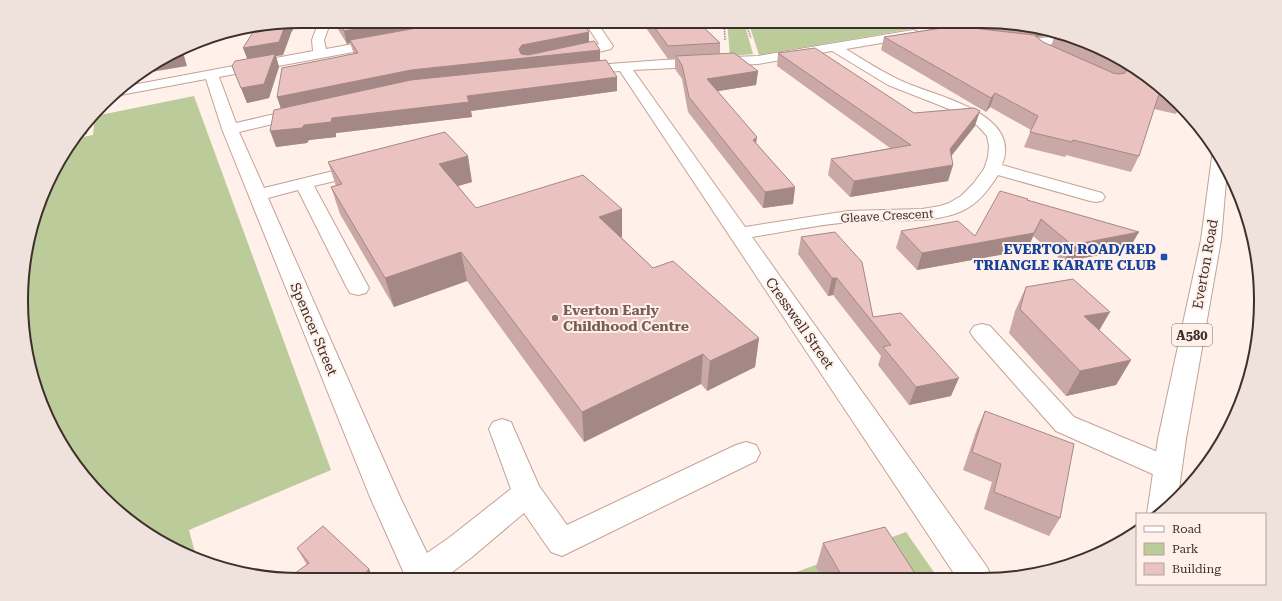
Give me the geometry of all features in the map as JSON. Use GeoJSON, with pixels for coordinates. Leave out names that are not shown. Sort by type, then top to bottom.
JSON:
{"type":"FeatureCollection","features":[{"type":"Feature","properties":{"kind":"street"},"geometry":{"type":"LineString","coordinates":[[320,54],[318,40],[322,28]]}},
{"type":"Feature","properties":{"kind":"street"},"geometry":{"type":"LineString","coordinates":[[595,28],[607,46],[559,57],[567,69],[751,60],[835,48],[911,34],[927,33]]}},
{"type":"Feature","properties":{"kind":"street"},"geometry":{"type":"LineString","coordinates":[[1003,40],[1034,43],[1061,40]]}},
{"type":"Feature","properties":{"kind":"street"},"geometry":{"type":"LineString","coordinates":[[128,90],[389,41]]}},
{"type":"Feature","properties":{"kind":"street"},"geometry":{"type":"LineString","coordinates":[[1034,43],[1050,54]]}},
{"type":"Feature","properties":{"kind":"street","name":"Gleave Crescent"},"geometry":{"type":"LineString","coordinates":[[738,234],[863,215],[918,216],[946,211],[967,202],[993,168],[998,156],[999,144],[995,136],[983,123],[963,110],[884,78],[835,48]]}},
{"type":"Feature","properties":{"kind":"street","name":"Cresswell Street"},"geometry":{"type":"LineString","coordinates":[[624,67],[973,573]]}},
{"type":"Feature","properties":{"kind":"street","name":"Spencer Street"},"geometry":{"type":"LineString","coordinates":[[211,75],[230,129],[385,496],[420,573]]}},
{"type":"Feature","properties":{"kind":"street"},"geometry":{"type":"LineString","coordinates":[[230,129],[313,111]]}},
{"type":"Feature","properties":{"kind":"street"},"geometry":{"type":"LineString","coordinates":[[259,195],[379,165]]}},
{"type":"Feature","properties":{"kind":"street","name":"Everton Road"},"geometry":{"type":"LineString","coordinates":[[1162,504],[1172,439],[1211,240],[1219,167]]}},
{"type":"Feature","properties":{"kind":"street"},"geometry":{"type":"LineString","coordinates":[[993,168],[1096,196]]}},
{"type":"Feature","properties":{"kind":"street"},"geometry":{"type":"LineString","coordinates":[[304,184],[358,288]]}},
{"type":"Feature","properties":{"kind":"street"},"geometry":{"type":"LineString","coordinates":[[982,332],[1065,424],[1167,468]]}},
{"type":"Feature","properties":{"kind":"street"},"geometry":{"type":"LineString","coordinates":[[502,429],[527,493],[562,542],[746,453]]}},
{"type":"Feature","properties":{"kind":"street"},"geometry":{"type":"LineString","coordinates":[[428,573],[527,493]]}},
{"type":"Feature","properties":{"kind":"green space"},"geometry":{"type":"Polygon","coordinates":[[[728,28],[746,28],[753,54],[730,56],[728,28]]]}},
{"type":"Feature","properties":{"kind":"green space"},"geometry":{"type":"Polygon","coordinates":[[[750,28],[917,28],[759,55],[750,28]]]}},
{"type":"Feature","properties":{"kind":"green space"},"geometry":{"type":"Polygon","coordinates":[[[194,96],[331,470],[189,530],[195,551],[164,536],[135,517],[108,493],[84,466],[56,421],[42,388],[33,354],[30,336],[28,300],[30,265],[37,230],[42,213],[56,180],[83,137],[93,135],[94,123],[102,115],[194,96]]]}},
{"type":"Feature","properties":{"kind":"green space"},"geometry":{"type":"Polygon","coordinates":[[[906,532],[935,573],[794,573],[906,532]]]}},
{"type":"Feature","properties":{"kind":"building"},"geometry":{"type":"Polygon","coordinates":[[[342,28],[360,28],[344,31],[342,28]]]}},
{"type":"Feature","properties":{"kind":"building"},"geometry":{"type":"Polygon","coordinates":[[[417,28],[586,28],[589,32],[522,45],[519,49],[521,54],[528,55],[594,41],[600,50],[411,70],[277,97],[282,68],[358,53],[350,40],[417,28]]]}},
{"type":"Feature","properties":{"kind":"building"},"geometry":{"type":"Polygon","coordinates":[[[655,28],[704,28],[720,43],[668,46],[655,28]]]}},
{"type":"Feature","properties":{"kind":"building"},"geometry":{"type":"Polygon","coordinates":[[[942,28],[972,28],[1034,35],[1043,42],[1113,73],[1125,73],[1126,70],[1159,94],[1139,156],[1073,140],[1072,142],[1030,132],[1038,116],[995,93],[991,98],[884,37],[942,28]]]}},
{"type":"Feature","properties":{"kind":"building"},"geometry":{"type":"Polygon","coordinates":[[[284,29],[279,42],[243,48],[253,32],[284,29]]]}},
{"type":"Feature","properties":{"kind":"building"},"geometry":{"type":"Polygon","coordinates":[[[815,48],[914,113],[974,108],[980,111],[950,149],[953,165],[854,181],[831,159],[911,145],[778,53],[815,48]]]}},
{"type":"Feature","properties":{"kind":"building"},"geometry":{"type":"Polygon","coordinates":[[[734,53],[758,71],[707,79],[757,137],[753,140],[795,187],[765,192],[689,97],[682,65],[676,56],[734,53]]]}},
{"type":"Feature","properties":{"kind":"building"},"geometry":{"type":"Polygon","coordinates":[[[275,54],[264,84],[241,88],[232,66],[235,61],[275,54]]]}},
{"type":"Feature","properties":{"kind":"building"},"geometry":{"type":"Polygon","coordinates":[[[606,60],[617,77],[467,96],[469,102],[332,118],[331,122],[304,125],[302,128],[270,131],[274,110],[411,80],[606,60]]]}},
{"type":"Feature","properties":{"kind":"building"},"geometry":{"type":"Polygon","coordinates":[[[445,132],[468,156],[439,164],[476,208],[583,175],[622,209],[599,217],[653,268],[673,261],[759,338],[710,361],[703,354],[582,412],[461,252],[385,278],[331,187],[342,184],[328,162],[445,132]]]}},
{"type":"Feature","properties":{"kind":"building"},"geometry":{"type":"Polygon","coordinates":[[[1000,191],[1139,232],[1072,245],[1041,219],[1034,233],[922,253],[901,231],[958,221],[975,236],[1000,191]]]}},
{"type":"Feature","properties":{"kind":"building"},"geometry":{"type":"Polygon","coordinates":[[[835,232],[862,262],[873,317],[901,313],[959,378],[916,387],[883,347],[891,345],[837,278],[832,278],[801,237],[835,232]]]}},
{"type":"Feature","properties":{"kind":"building"},"geometry":{"type":"Polygon","coordinates":[[[1073,279],[1110,312],[1084,316],[1131,360],[1080,371],[1020,309],[1026,287],[1073,279]]]}},
{"type":"Feature","properties":{"kind":"building"},"geometry":{"type":"Polygon","coordinates":[[[985,411],[1074,444],[1060,518],[994,492],[1001,464],[972,452],[985,411]]]}},
{"type":"Feature","properties":{"kind":"building"},"geometry":{"type":"Polygon","coordinates":[[[323,526],[369,569],[366,573],[296,573],[309,563],[297,548],[323,526]]]}},
{"type":"Feature","properties":{"kind":"building"},"geometry":{"type":"Polygon","coordinates":[[[885,527],[915,573],[840,573],[823,543],[885,527]]]}},
{"type":"Feature","properties":{"kind":"place","name":"EVERTON ROAD/RED TRIANGLE KARATE CLUB"},"geometry":{"type":"Point","coordinates":[1164,257]}},
{"type":"Feature","properties":{"kind":"place","name":"Everton Early Childhood Centre"},"geometry":{"type":"Point","coordinates":[555,318]}}]}
